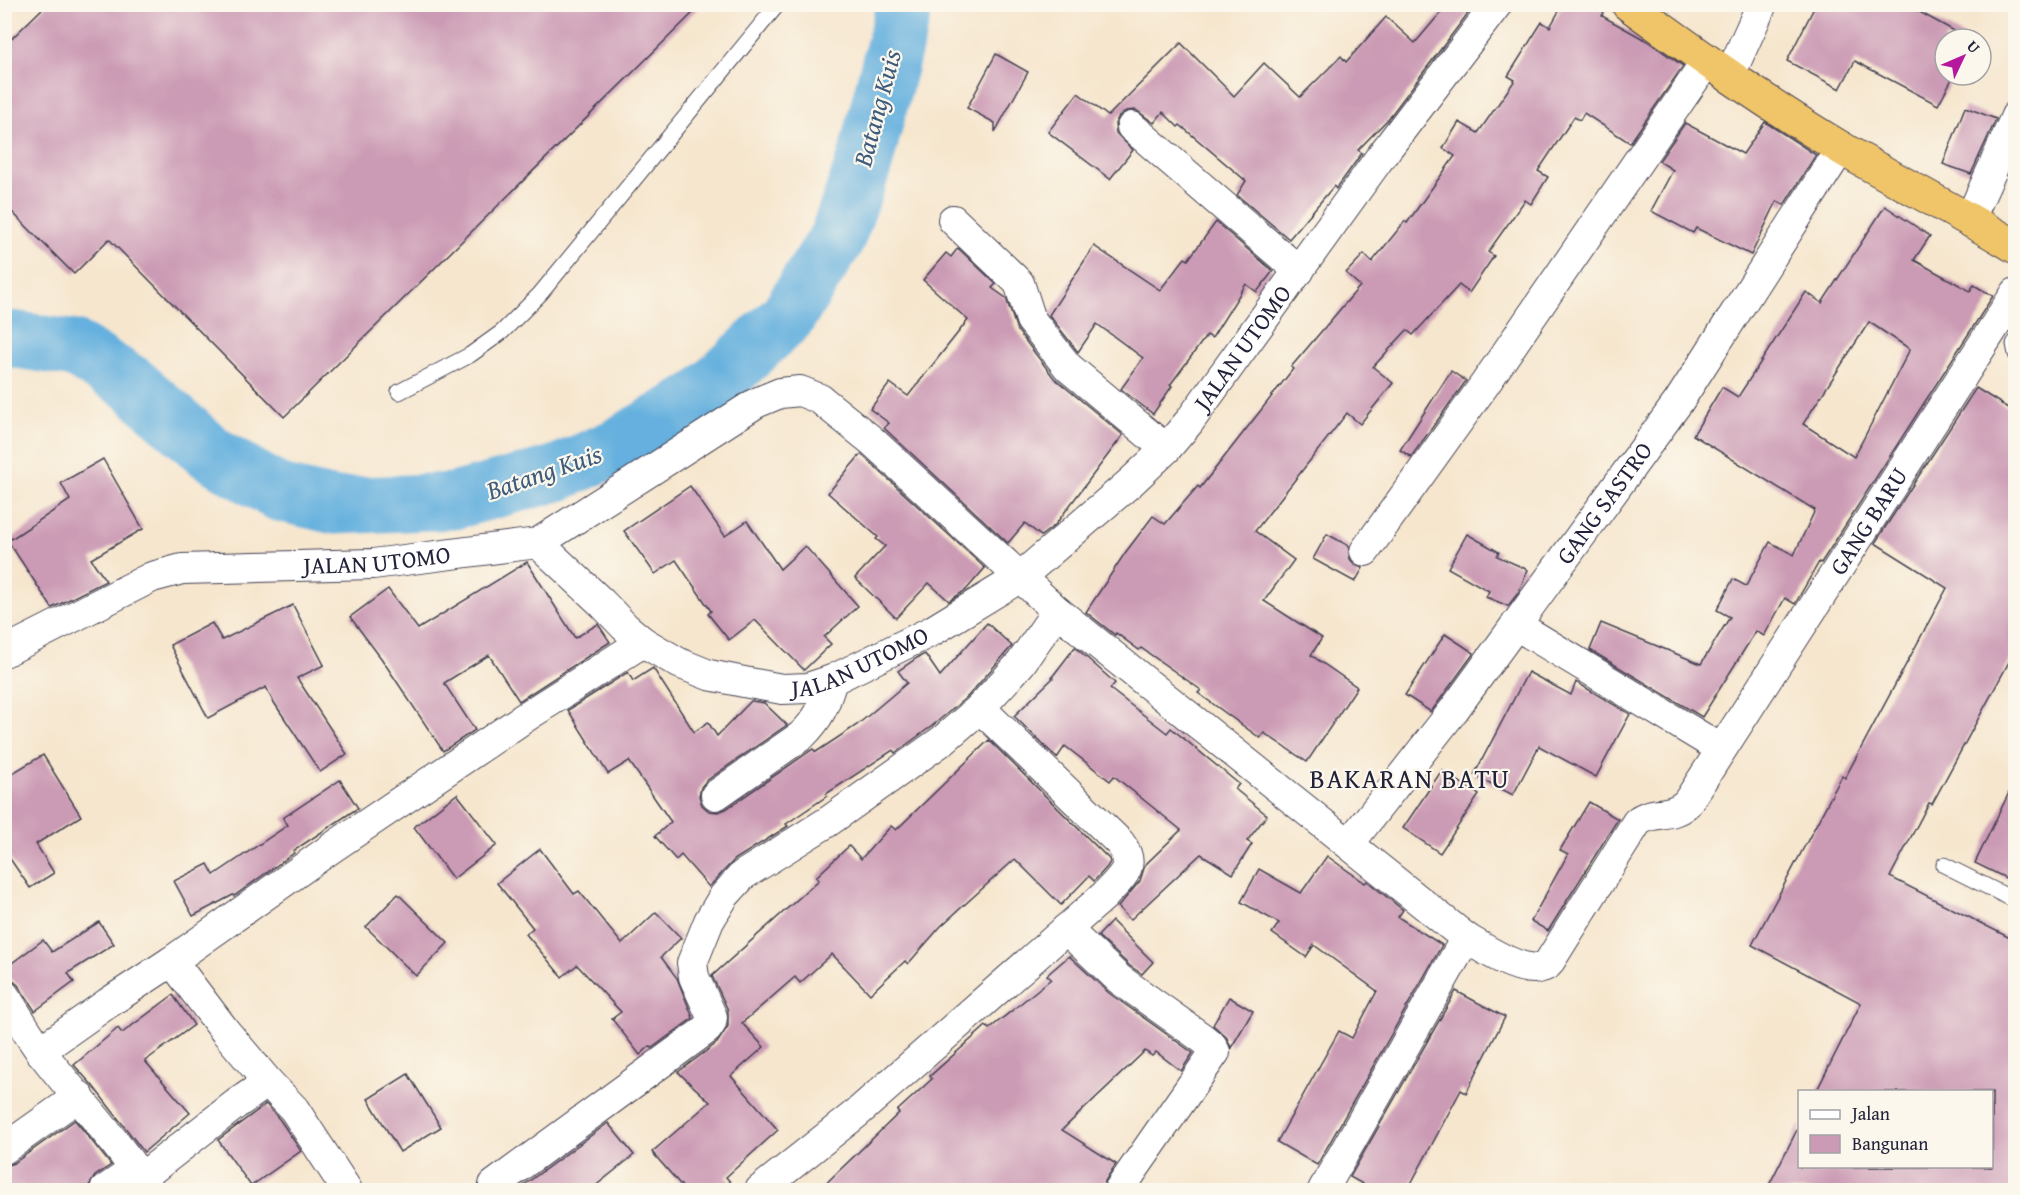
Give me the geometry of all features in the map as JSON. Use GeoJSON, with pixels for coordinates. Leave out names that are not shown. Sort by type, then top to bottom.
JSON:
{"type":"FeatureCollection","features":[{"type":"Feature","properties":{"kind":"highway"},"geometry":{"type":"LineString","coordinates":[[1628,4],[1718,69],[1841,148],[2016,247]]}},
{"type":"Feature","properties":{"kind":"street","name":"JALAN UTOMO"},"geometry":{"type":"LineString","coordinates":[[4,652],[152,577],[182,569],[373,564],[538,543],[625,627],[643,642],[679,663],[709,675],[782,690],[808,688],[832,680],[932,631],[1019,578],[1166,449],[1189,422],[1379,159],[1497,4]]}},
{"type":"Feature","properties":{"kind":"street"},"geometry":{"type":"LineString","coordinates":[[1365,551],[1485,384],[1718,69],[1762,4]]}},
{"type":"Feature","properties":{"kind":"street"},"geometry":{"type":"LineString","coordinates":[[1970,219],[2016,116]]}},
{"type":"Feature","properties":{"kind":"street"},"geometry":{"type":"LineString","coordinates":[[1132,127],[1299,271]]}},
{"type":"Feature","properties":{"kind":"street","name":"GANG SASTRO"},"geometry":{"type":"LineString","coordinates":[[1349,844],[1453,711],[1679,401],[1841,148]]}},
{"type":"Feature","properties":{"kind":"street"},"geometry":{"type":"LineString","coordinates":[[953,220],[1019,283],[1031,320],[1068,367],[1166,449]]}},
{"type":"Feature","properties":{"kind":"street","name":"GANG BARU"},"geometry":{"type":"LineString","coordinates":[[538,543],[756,403],[780,393],[800,391],[820,399],[871,440],[1057,611],[1466,938],[1499,957],[1537,969],[1548,964],[1637,822],[1644,816],[1679,810],[1687,803],[2016,293]]}},
{"type":"Feature","properties":{"kind":"street"},"geometry":{"type":"LineString","coordinates":[[494,1185],[707,1029],[712,1017],[694,977],[692,963],[709,921],[724,896],[743,875],[829,821],[943,740],[981,708],[1021,663],[1057,611]]}},
{"type":"Feature","properties":{"kind":"street"},"geometry":{"type":"LineString","coordinates":[[1516,625],[1721,749]]}},
{"type":"Feature","properties":{"kind":"street"},"geometry":{"type":"LineString","coordinates":[[40,1051],[343,840],[530,714],[643,642]]}},
{"type":"Feature","properties":{"kind":"street"},"geometry":{"type":"LineString","coordinates":[[716,795],[812,726],[819,717],[832,680]]}},
{"type":"Feature","properties":{"kind":"street"},"geometry":{"type":"LineString","coordinates":[[760,1191],[857,1113],[1104,896],[1124,874],[1128,855],[1114,837],[981,708]]}},
{"type":"Feature","properties":{"kind":"street"},"geometry":{"type":"LineString","coordinates":[[1066,929],[1119,979],[1202,1038],[1212,1046],[1215,1052],[1119,1191]]}},
{"type":"Feature","properties":{"kind":"street"},"geometry":{"type":"LineString","coordinates":[[1323,1191],[1466,938]]}},
{"type":"Feature","properties":{"kind":"street"},"geometry":{"type":"LineString","coordinates":[[172,961],[225,1031],[294,1109],[347,1191]]}},
{"type":"Feature","properties":{"kind":"street"},"geometry":{"type":"LineString","coordinates":[[4,995],[40,1051],[79,1096],[142,1179]]}},
{"type":"Feature","properties":{"kind":"street"},"geometry":{"type":"LineString","coordinates":[[105,1191],[142,1179],[236,1104],[268,1082]]}},
{"type":"Feature","properties":{"kind":"street"},"geometry":{"type":"LineString","coordinates":[[4,1149],[79,1096]]}},
{"type":"Feature","properties":{"kind":"lane"},"geometry":{"type":"LineString","coordinates":[[399,392],[470,355],[502,332],[540,294],[778,4]]}},
{"type":"Feature","properties":{"kind":"lane"},"geometry":{"type":"LineString","coordinates":[[2016,341],[2014,344],[2016,354]]}},
{"type":"Feature","properties":{"kind":"lane"},"geometry":{"type":"LineString","coordinates":[[1944,864],[2016,901]]}},
{"type":"Feature","properties":{"kind":"building"},"geometry":{"type":"Polygon","coordinates":[[[47,4],[702,4],[284,417],[109,239],[74,274],[4,204],[4,46],[47,4]]]}},
{"type":"Feature","properties":{"kind":"building"},"geometry":{"type":"Polygon","coordinates":[[[1448,4],[1475,4],[1388,119],[1358,150],[1362,153],[1336,189],[1334,186],[1289,239],[1237,195],[1246,181],[1180,125],[1178,127],[1163,112],[1154,123],[1136,110],[1126,111],[1119,116],[1115,124],[1116,133],[1133,150],[1110,179],[1048,132],[1078,93],[1108,116],[1181,43],[1234,96],[1264,63],[1300,97],[1341,56],[1346,62],[1386,17],[1415,43],[1448,4]]]}},
{"type":"Feature","properties":{"kind":"building"},"geometry":{"type":"Polygon","coordinates":[[[1563,4],[1608,4],[1602,16],[1647,41],[1683,66],[1630,143],[1584,113],[1580,120],[1574,117],[1538,171],[1548,177],[1531,204],[1525,200],[1488,252],[1494,256],[1469,293],[1459,285],[1413,335],[1407,330],[1373,367],[1393,383],[1360,424],[1347,413],[1255,531],[1294,560],[1264,601],[1322,638],[1311,655],[1357,687],[1307,762],[1264,733],[1260,738],[1198,693],[1201,690],[1141,648],[1139,650],[1116,633],[1115,635],[1086,612],[1153,516],[1165,524],[1198,486],[1200,488],[1293,369],[1291,367],[1360,286],[1346,273],[1364,254],[1372,262],[1405,221],[1407,223],[1455,156],[1443,148],[1459,122],[1478,133],[1515,80],[1508,76],[1542,22],[1550,27],[1563,4]]]}},
{"type":"Feature","properties":{"kind":"building"},"geometry":{"type":"Polygon","coordinates":[[[1816,4],[1905,4],[1947,27],[1933,27],[1933,87],[1948,87],[1938,105],[1855,61],[1840,89],[1787,61],[1816,4]]]}},
{"type":"Feature","properties":{"kind":"building"},"geometry":{"type":"Polygon","coordinates":[[[996,54],[1028,72],[995,132],[995,123],[967,108],[996,54]]]}},
{"type":"Feature","properties":{"kind":"building"},"geometry":{"type":"Polygon","coordinates":[[[1965,107],[1996,119],[1971,174],[1943,164],[1965,107]]]}},
{"type":"Feature","properties":{"kind":"building"},"geometry":{"type":"Polygon","coordinates":[[[1765,122],[1816,155],[1784,205],[1777,201],[1751,255],[1696,228],[1693,233],[1651,211],[1673,170],[1659,161],[1685,123],[1743,154],[1765,122]]]}},
{"type":"Feature","properties":{"kind":"building"},"geometry":{"type":"Polygon","coordinates":[[[1885,206],[1930,236],[1914,260],[1970,291],[1974,285],[1993,296],[1821,563],[1819,562],[1795,604],[1785,598],[1764,636],[1756,631],[1702,717],[1590,650],[1601,623],[1701,664],[1730,617],[1717,610],[1733,579],[1746,586],[1770,542],[1794,555],[1815,510],[1693,435],[1722,387],[1738,397],[1806,292],[1822,303],[1885,206]],[[1869,322],[1803,424],[1854,457],[1910,349],[1869,322]]]}},
{"type":"Feature","properties":{"kind":"building"},"geometry":{"type":"Polygon","coordinates":[[[1216,222],[1273,271],[1257,292],[1246,284],[1212,338],[1207,335],[1170,385],[1172,386],[1153,414],[1121,389],[1143,358],[1097,324],[1078,352],[1049,315],[1094,246],[1160,290],[1185,258],[1188,260],[1216,222]]]}},
{"type":"Feature","properties":{"kind":"building"},"geometry":{"type":"Polygon","coordinates":[[[958,248],[996,284],[992,288],[1006,298],[1017,330],[1054,378],[1123,435],[1055,525],[1041,536],[1025,523],[1008,543],[884,428],[889,423],[870,409],[890,383],[908,396],[968,320],[923,280],[946,253],[951,257],[958,248]]]}},
{"type":"Feature","properties":{"kind":"building"},"geometry":{"type":"Polygon","coordinates":[[[1451,371],[1466,381],[1411,457],[1400,450],[1451,371]]]}},
{"type":"Feature","properties":{"kind":"building"},"geometry":{"type":"Polygon","coordinates":[[[1976,388],[2016,413],[2016,649],[1890,877],[2016,941],[2016,1191],[1766,1191],[1798,1128],[1798,1168],[1993,1168],[1993,1090],[1817,1090],[1861,1003],[1752,945],[1842,776],[1845,778],[1947,588],[1875,543],[1976,388]]]}},
{"type":"Feature","properties":{"kind":"building"},"geometry":{"type":"Polygon","coordinates":[[[861,454],[985,568],[966,590],[949,601],[929,583],[896,618],[855,578],[885,546],[876,539],[878,537],[828,493],[861,454]]]}},
{"type":"Feature","properties":{"kind":"building"},"geometry":{"type":"Polygon","coordinates":[[[103,459],[143,529],[91,559],[106,581],[52,608],[8,541],[70,500],[61,483],[103,459]]]}},
{"type":"Feature","properties":{"kind":"building"},"geometry":{"type":"Polygon","coordinates":[[[690,486],[725,536],[747,521],[780,569],[805,546],[858,606],[824,637],[831,644],[804,670],[755,620],[729,640],[708,614],[711,611],[676,560],[655,574],[624,531],[690,486]]]}},
{"type":"Feature","properties":{"kind":"building"},"geometry":{"type":"Polygon","coordinates":[[[1327,534],[1349,546],[1350,559],[1355,565],[1363,568],[1355,582],[1313,559],[1327,534]]]}},
{"type":"Feature","properties":{"kind":"building"},"geometry":{"type":"Polygon","coordinates":[[[1467,534],[1499,552],[1497,556],[1528,570],[1518,593],[1508,606],[1486,597],[1489,591],[1448,568],[1467,534]]]}},
{"type":"Feature","properties":{"kind":"building"},"geometry":{"type":"Polygon","coordinates":[[[527,562],[575,638],[598,624],[610,642],[519,701],[489,655],[444,683],[475,730],[443,751],[381,658],[350,617],[388,589],[418,629],[527,562]]]}},
{"type":"Feature","properties":{"kind":"building"},"geometry":{"type":"Polygon","coordinates":[[[293,605],[324,665],[297,678],[347,754],[320,772],[266,687],[208,718],[170,645],[212,623],[222,640],[293,605]]]}},
{"type":"Feature","properties":{"kind":"building"},"geometry":{"type":"Polygon","coordinates":[[[987,623],[1012,646],[968,696],[895,753],[893,750],[826,794],[827,796],[786,824],[788,826],[734,860],[709,887],[681,855],[676,860],[655,836],[671,822],[629,761],[608,774],[568,710],[628,672],[633,681],[653,668],[694,732],[708,722],[717,736],[751,701],[764,703],[787,725],[706,781],[701,787],[699,796],[702,805],[709,811],[718,812],[726,809],[813,749],[816,752],[857,725],[907,683],[898,671],[917,658],[925,654],[940,676],[987,623]]]}},
{"type":"Feature","properties":{"kind":"building"},"geometry":{"type":"Polygon","coordinates":[[[1445,634],[1474,653],[1431,712],[1405,695],[1445,634]]]}},
{"type":"Feature","properties":{"kind":"building"},"geometry":{"type":"Polygon","coordinates":[[[1075,647],[1115,683],[1110,689],[1167,733],[1171,728],[1239,784],[1235,789],[1267,815],[1247,841],[1252,844],[1233,874],[1201,854],[1130,920],[1118,907],[1140,881],[1145,865],[1181,830],[1114,776],[1110,781],[1065,746],[1057,758],[1014,716],[1053,678],[1075,647]]]}},
{"type":"Feature","properties":{"kind":"building"},"geometry":{"type":"Polygon","coordinates":[[[1528,672],[1571,695],[1576,682],[1630,714],[1596,777],[1539,746],[1513,795],[1474,775],[1528,672]]]}},
{"type":"Feature","properties":{"kind":"building"},"geometry":{"type":"Polygon","coordinates":[[[989,740],[1109,859],[1107,867],[1094,881],[1089,876],[1061,905],[1015,859],[941,926],[908,964],[905,961],[870,994],[832,954],[800,983],[795,977],[742,1023],[764,1047],[731,1076],[778,1130],[726,1177],[738,1191],[686,1191],[652,1152],[710,1102],[678,1072],[717,1043],[728,1026],[728,1010],[712,976],[819,880],[816,877],[849,846],[861,859],[891,826],[896,830],[989,740]]]}},
{"type":"Feature","properties":{"kind":"building"},"geometry":{"type":"Polygon","coordinates":[[[43,755],[81,816],[36,844],[54,873],[30,888],[4,850],[4,778],[43,755]]]}},
{"type":"Feature","properties":{"kind":"building"},"geometry":{"type":"Polygon","coordinates":[[[1442,770],[1479,795],[1440,853],[1403,828],[1442,770]]]}},
{"type":"Feature","properties":{"kind":"building"},"geometry":{"type":"Polygon","coordinates":[[[2016,778],[2016,883],[1975,863],[2016,778]]]}},
{"type":"Feature","properties":{"kind":"building"},"geometry":{"type":"Polygon","coordinates":[[[340,780],[358,808],[293,851],[294,853],[234,896],[193,916],[174,881],[208,864],[214,875],[288,825],[283,818],[340,780]]]}},
{"type":"Feature","properties":{"kind":"building"},"geometry":{"type":"Polygon","coordinates":[[[457,794],[497,845],[453,879],[414,827],[457,794]]]}},
{"type":"Feature","properties":{"kind":"building"},"geometry":{"type":"Polygon","coordinates":[[[1589,802],[1618,819],[1548,931],[1531,921],[1568,854],[1560,850],[1589,802]]]}},
{"type":"Feature","properties":{"kind":"building"},"geometry":{"type":"Polygon","coordinates":[[[540,849],[574,894],[579,891],[622,944],[656,912],[681,938],[661,957],[677,978],[693,1018],[640,1055],[612,1019],[621,1012],[577,965],[562,977],[526,934],[533,928],[497,883],[540,849]]]}},
{"type":"Feature","properties":{"kind":"building"},"geometry":{"type":"Polygon","coordinates":[[[1327,856],[1365,883],[1367,881],[1403,910],[1398,917],[1442,945],[1317,1165],[1277,1142],[1339,1031],[1352,1038],[1377,991],[1314,945],[1306,957],[1272,933],[1279,923],[1241,902],[1259,869],[1301,893],[1327,856]]]}},
{"type":"Feature","properties":{"kind":"building"},"geometry":{"type":"Polygon","coordinates":[[[398,894],[448,943],[416,976],[366,927],[398,894]]]}},
{"type":"Feature","properties":{"kind":"building"},"geometry":{"type":"Polygon","coordinates":[[[1112,921],[1153,962],[1142,974],[1098,936],[1112,921]]]}},
{"type":"Feature","properties":{"kind":"building"},"geometry":{"type":"Polygon","coordinates":[[[99,922],[114,944],[68,973],[74,982],[35,1011],[18,985],[4,978],[4,969],[43,940],[52,952],[99,922]]]}},
{"type":"Feature","properties":{"kind":"building"},"geometry":{"type":"Polygon","coordinates":[[[1069,956],[1109,993],[1193,1053],[1181,1071],[1156,1052],[1152,1056],[1145,1051],[1062,1130],[1116,1164],[1105,1181],[1102,1191],[818,1191],[899,1113],[897,1111],[932,1079],[930,1076],[986,1026],[989,1029],[1051,979],[1047,975],[1069,956]]]}},
{"type":"Feature","properties":{"kind":"building"},"geometry":{"type":"Polygon","coordinates":[[[1456,991],[1505,1017],[1466,1093],[1461,1090],[1407,1191],[1375,1191],[1350,1177],[1456,991]]]}},
{"type":"Feature","properties":{"kind":"building"},"geometry":{"type":"Polygon","coordinates":[[[173,995],[194,1025],[145,1061],[190,1113],[144,1152],[74,1065],[118,1028],[122,1033],[173,995]]]}},
{"type":"Feature","properties":{"kind":"building"},"geometry":{"type":"Polygon","coordinates":[[[1229,997],[1253,1011],[1231,1048],[1227,1038],[1213,1025],[1229,997]]]}},
{"type":"Feature","properties":{"kind":"building"},"geometry":{"type":"Polygon","coordinates":[[[408,1074],[441,1127],[400,1152],[368,1099],[408,1074]]]}},
{"type":"Feature","properties":{"kind":"building"},"geometry":{"type":"Polygon","coordinates":[[[266,1104],[301,1151],[251,1186],[218,1140],[266,1104]]]}},
{"type":"Feature","properties":{"kind":"building"},"geometry":{"type":"Polygon","coordinates":[[[75,1120],[111,1165],[95,1176],[83,1191],[4,1191],[4,1166],[14,1163],[75,1120]]]}},
{"type":"Feature","properties":{"kind":"building"},"geometry":{"type":"Polygon","coordinates":[[[608,1123],[634,1155],[589,1191],[516,1191],[608,1123]]]}},
{"type":"Feature","properties":{"kind":"waterway","name":"Batang Kuis"},"geometry":{"type":"LineString","coordinates":[[4,340],[12,339],[75,349],[131,383],[211,453],[279,493],[335,506],[454,501],[558,473],[616,447],[702,397],[787,317],[837,238],[865,161],[905,4]]}},
{"type":"Feature","properties":{"kind":"district","name":"BAKARAN BATU"},"geometry":{"type":"Point","coordinates":[1410,779]}}]}
